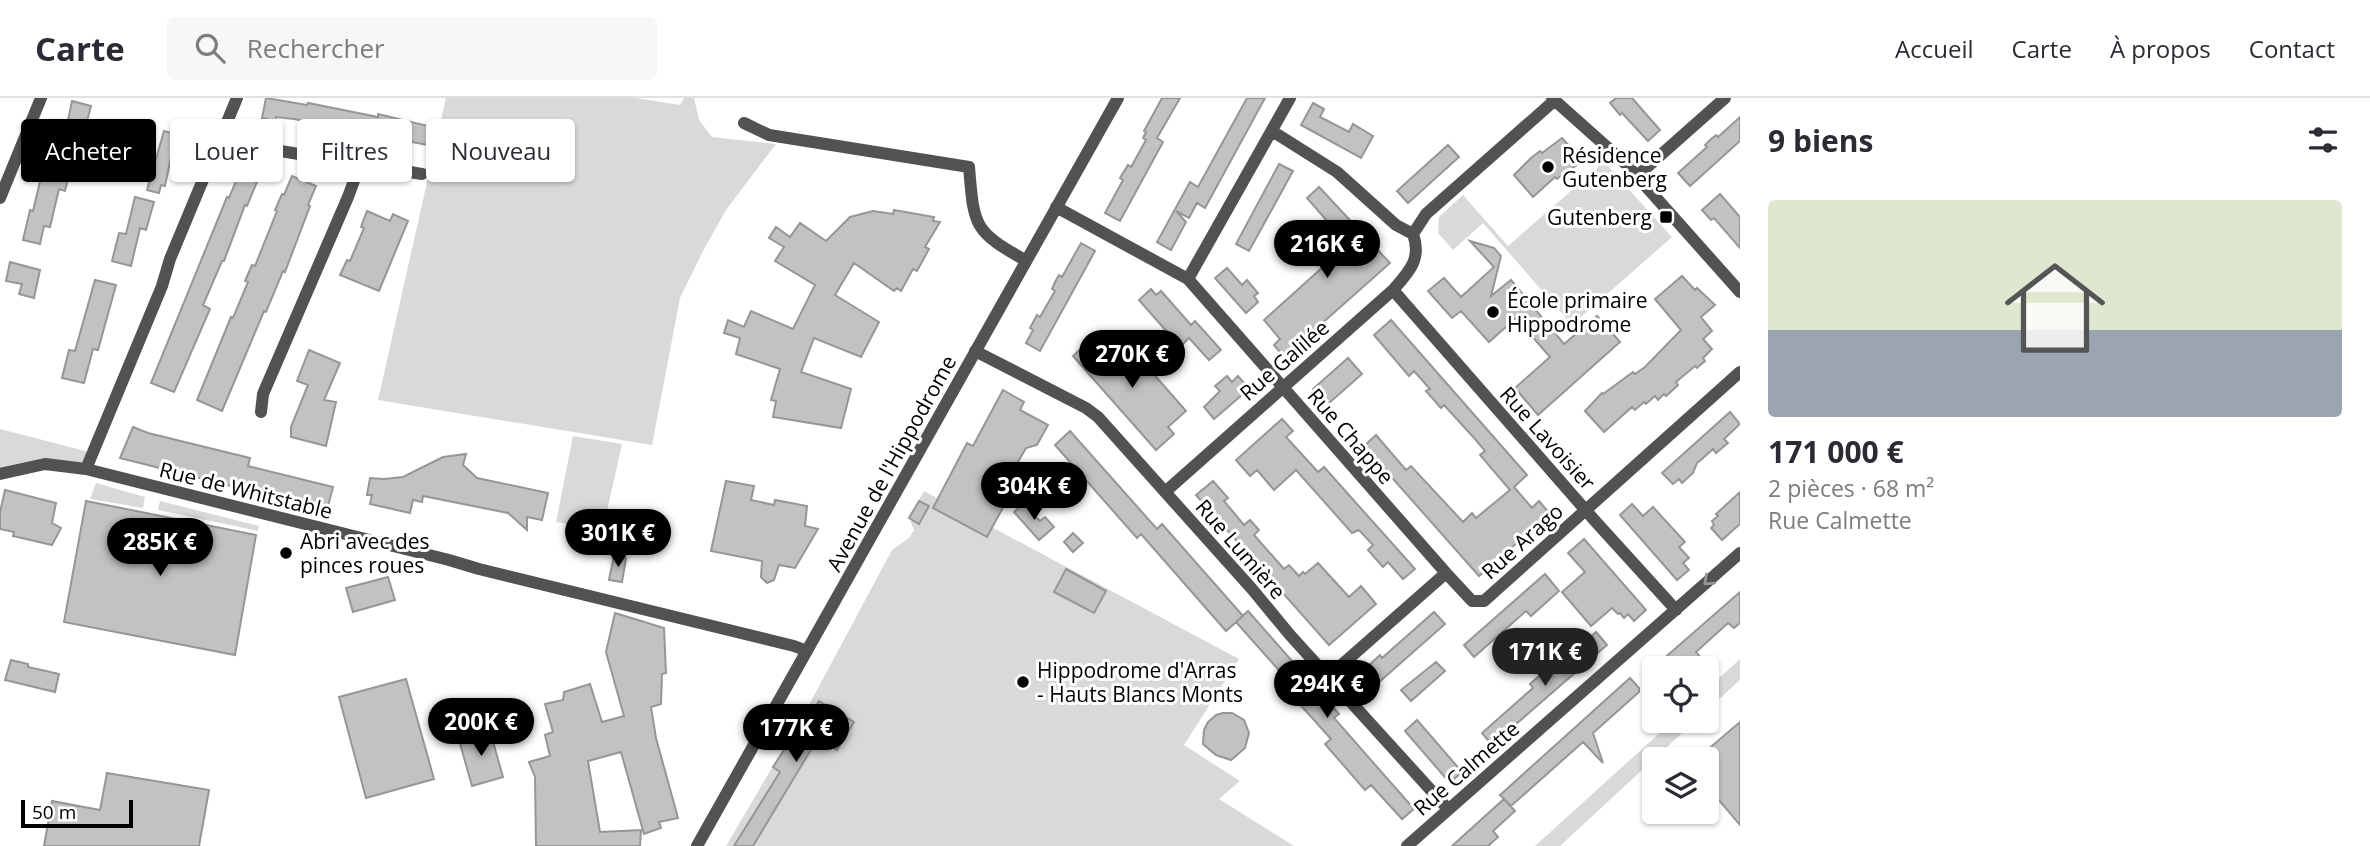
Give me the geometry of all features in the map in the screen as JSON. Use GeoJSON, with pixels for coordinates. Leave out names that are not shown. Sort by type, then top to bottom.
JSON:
{"type":"FeatureCollection","features":[{"type":"Feature","properties":{"kind":"street"},"geometry":{"type":"LineString","coordinates":[[0,198],[41,98]]}},
{"type":"Feature","properties":{"kind":"street"},"geometry":{"type":"LineString","coordinates":[[228,119],[237,98]]}},
{"type":"Feature","properties":{"kind":"street","name":"Avenue de l'Hippodrome"},"geometry":{"type":"LineString","coordinates":[[697,846],[1118,98]]}},
{"type":"Feature","properties":{"kind":"street"},"geometry":{"type":"LineString","coordinates":[[1188,279],[1290,98]]}},
{"type":"Feature","properties":{"kind":"street"},"geometry":{"type":"LineString","coordinates":[[1637,176],[1725,98]]}},
{"type":"Feature","properties":{"kind":"street"},"geometry":{"type":"LineString","coordinates":[[1272,131],[1337,172],[1396,225],[1413,234],[1426,214],[1553,99],[1602,140],[1637,176],[1740,292]]}},
{"type":"Feature","properties":{"kind":"street"},"geometry":{"type":"LineString","coordinates":[[744,123],[769,135],[969,167],[974,216],[979,226],[993,241],[1025,260]]}},
{"type":"Feature","properties":{"kind":"street"},"geometry":{"type":"LineString","coordinates":[[412,172],[422,174]]}},
{"type":"Feature","properties":{"kind":"street"},"geometry":{"type":"LineString","coordinates":[[86,470],[202,182]]}},
{"type":"Feature","properties":{"kind":"street"},"geometry":{"type":"LineString","coordinates":[[261,412],[263,394],[354,182]]}},
{"type":"Feature","properties":{"kind":"street","name":"Rue Chappe"},"geometry":{"type":"LineString","coordinates":[[1056,207],[1188,279],[1447,573]]}},
{"type":"Feature","properties":{"kind":"street","name":"Rue Galilée"},"geometry":{"type":"LineString","coordinates":[[1165,492],[1393,290],[1407,275],[1413,263],[1417,247],[1413,234]]}},
{"type":"Feature","properties":{"kind":"street","name":"Rue Lavoisier"},"geometry":{"type":"LineString","coordinates":[[1393,290],[1676,610]]}},
{"type":"Feature","properties":{"kind":"street","name":"Rue Lumière"},"geometry":{"type":"LineString","coordinates":[[975,351],[1090,411],[1448,810]]}},
{"type":"Feature","properties":{"kind":"street","name":"Rue Arago"},"geometry":{"type":"LineString","coordinates":[[1329,676],[1447,573],[1472,601],[1484,601],[1740,372]]}},
{"type":"Feature","properties":{"kind":"street","name":"Rue de Whitstable"},"geometry":{"type":"LineString","coordinates":[[0,474],[45,464],[86,470],[807,651]]}},
{"type":"Feature","properties":{"kind":"street","name":"Rue Calmette"},"geometry":{"type":"LineString","coordinates":[[1408,846],[1740,553]]}},
{"type":"Feature","properties":{"kind":"shaded area"},"geometry":{"type":"Polygon","coordinates":[[[446,98],[636,98],[680,105],[684,98],[694,98],[699,120],[712,137],[776,144],[726,210],[680,298],[652,445],[378,400],[427,182],[575,182],[575,119],[441,119],[446,98]]]}},
{"type":"Feature","properties":{"kind":"shaded area"},"geometry":{"type":"Polygon","coordinates":[[[1604,162],[1672,237],[1572,325],[1483,223],[1453,250],[1438,233],[1439,217],[1463,195],[1508,246],[1604,162]]]}},
{"type":"Feature","properties":{"kind":"shaded area"},"geometry":{"type":"Polygon","coordinates":[[[0,429],[93,453],[86,469],[45,464],[0,474],[0,429]]]}},
{"type":"Feature","properties":{"kind":"shaded area"},"geometry":{"type":"Polygon","coordinates":[[[573,436],[622,444],[603,529],[556,522],[573,436]]]}},
{"type":"Feature","properties":{"kind":"shaded area"},"geometry":{"type":"Polygon","coordinates":[[[96,483],[145,497],[143,508],[90,499],[96,483]]]}},
{"type":"Feature","properties":{"kind":"shaded area","name":"Hippodrome d'Arras - Hauts Blancs Monts"},"geometry":{"type":"Polygon","coordinates":[[[924,491],[1239,659],[1184,745],[1240,781],[1219,799],[1294,846],[726,846],[809,705],[892,550],[909,538],[914,530],[909,518],[924,491]]]}},
{"type":"Feature","properties":{"kind":"shaded area"},"geometry":{"type":"Polygon","coordinates":[[[160,501],[259,526],[258,531],[158,510],[160,501]]]}},
{"type":"Feature","properties":{"kind":"shaded area"},"geometry":{"type":"Polygon","coordinates":[[[1740,659],[1740,680],[1719,699],[1719,678],[1740,659]]]}},
{"type":"Feature","properties":{"kind":"shaded area"},"geometry":{"type":"Polygon","coordinates":[[[1660,733],[1682,733],[1667,747],[1644,747],[1660,733]]]}},
{"type":"Feature","properties":{"kind":"shaded area"},"geometry":{"type":"Polygon","coordinates":[[[1642,749],[1642,770],[1560,846],[1535,846],[1642,749]]]}},
{"type":"Feature","properties":{"kind":"building"},"geometry":{"type":"Polygon","coordinates":[[[266,98],[399,119],[297,120],[262,118],[266,98]]]}},
{"type":"Feature","properties":{"kind":"building"},"geometry":{"type":"Polygon","coordinates":[[[1162,98],[1180,98],[1157,138],[1163,142],[1120,221],[1105,213],[1123,180],[1120,178],[1128,165],[1131,167],[1146,140],[1143,138],[1146,132],[1144,131],[1162,98]]]}},
{"type":"Feature","properties":{"kind":"building"},"geometry":{"type":"Polygon","coordinates":[[[1247,98],[1265,98],[1205,208],[1197,203],[1189,218],[1176,211],[1186,222],[1171,250],[1157,242],[1190,182],[1198,187],[1247,98]]]}},
{"type":"Feature","properties":{"kind":"building"},"geometry":{"type":"Polygon","coordinates":[[[1616,98],[1632,98],[1660,130],[1648,141],[1610,103],[1616,98]]]}},
{"type":"Feature","properties":{"kind":"building"},"geometry":{"type":"Polygon","coordinates":[[[72,101],[91,106],[88,119],[68,119],[72,101]]]}},
{"type":"Feature","properties":{"kind":"building"},"geometry":{"type":"Polygon","coordinates":[[[1313,103],[1324,109],[1320,117],[1349,132],[1353,124],[1373,136],[1361,158],[1301,125],[1313,103]]]}},
{"type":"Feature","properties":{"kind":"building"},"geometry":{"type":"Polygon","coordinates":[[[1740,117],[1740,141],[1690,186],[1678,173],[1707,147],[1705,145],[1710,140],[1716,135],[1718,137],[1740,117]]]}},
{"type":"Feature","properties":{"kind":"building"},"geometry":{"type":"Polygon","coordinates":[[[412,122],[426,126],[426,145],[412,142],[412,122]]]}},
{"type":"Feature","properties":{"kind":"building"},"geometry":{"type":"Polygon","coordinates":[[[164,131],[170,133],[170,162],[165,186],[161,185],[159,193],[147,190],[149,182],[156,182],[156,159],[164,131]]]}},
{"type":"Feature","properties":{"kind":"building","name":"Résidence Gutenberg"},"geometry":{"type":"Polygon","coordinates":[[[1562,138],[1582,160],[1566,179],[1562,175],[1557,179],[1555,177],[1533,197],[1514,175],[1540,151],[1542,153],[1562,138]]]}},
{"type":"Feature","properties":{"kind":"building"},"geometry":{"type":"Polygon","coordinates":[[[1448,145],[1459,157],[1408,203],[1397,191],[1448,145]]]}},
{"type":"Feature","properties":{"kind":"building"},"geometry":{"type":"Polygon","coordinates":[[[1279,164],[1293,171],[1249,251],[1236,244],[1279,164]]]}},
{"type":"Feature","properties":{"kind":"building"},"geometry":{"type":"Polygon","coordinates":[[[292,176],[297,178],[297,182],[316,186],[285,272],[283,271],[266,312],[264,311],[222,411],[197,400],[248,282],[245,281],[252,265],[255,266],[277,211],[275,210],[282,194],[284,195],[292,176]]]}},
{"type":"Feature","properties":{"kind":"building"},"geometry":{"type":"Polygon","coordinates":[[[40,182],[67,182],[65,191],[59,189],[50,227],[44,226],[40,244],[23,240],[30,210],[33,211],[40,182]]]}},
{"type":"Feature","properties":{"kind":"building"},"geometry":{"type":"Polygon","coordinates":[[[236,182],[257,182],[203,305],[210,309],[174,392],[151,383],[227,197],[229,198],[236,182]]]}},
{"type":"Feature","properties":{"kind":"building"},"geometry":{"type":"Polygon","coordinates":[[[1319,187],[1390,263],[1284,357],[1274,345],[1280,339],[1264,320],[1344,248],[1338,242],[1342,238],[1307,198],[1319,187]]]}},
{"type":"Feature","properties":{"kind":"building"},"geometry":{"type":"Polygon","coordinates":[[[1720,194],[1740,217],[1740,248],[1714,218],[1711,220],[1702,210],[1720,194]]]}},
{"type":"Feature","properties":{"kind":"building"},"geometry":{"type":"Polygon","coordinates":[[[135,197],[154,202],[146,230],[140,228],[131,266],[112,261],[119,233],[126,234],[135,197]]]}},
{"type":"Feature","properties":{"kind":"building"},"geometry":{"type":"Polygon","coordinates":[[[894,210],[934,217],[933,221],[940,222],[925,247],[929,249],[917,271],[913,269],[901,291],[897,288],[894,291],[854,263],[835,295],[879,322],[861,357],[814,338],[801,372],[851,389],[841,428],[773,417],[776,401],[771,400],[780,369],[736,354],[740,338],[724,333],[728,320],[744,327],[751,311],[793,329],[815,285],[775,261],[784,247],[769,238],[776,227],[790,237],[800,223],[826,241],[850,217],[873,211],[893,214],[894,210]]]}},
{"type":"Feature","properties":{"kind":"building"},"geometry":{"type":"Polygon","coordinates":[[[367,211],[390,221],[393,214],[408,221],[379,291],[340,275],[347,260],[350,261],[364,228],[361,227],[367,211]]]}},
{"type":"Feature","properties":{"kind":"building"},"geometry":{"type":"Polygon","coordinates":[[[1470,241],[1494,248],[1501,256],[1491,296],[1511,280],[1564,344],[1597,316],[1620,342],[1538,415],[1515,388],[1550,357],[1516,318],[1489,342],[1461,311],[1452,318],[1428,291],[1444,278],[1461,297],[1494,267],[1470,241]]]}},
{"type":"Feature","properties":{"kind":"building"},"geometry":{"type":"Polygon","coordinates":[[[1081,243],[1095,251],[1040,351],[1026,343],[1033,330],[1030,328],[1037,315],[1040,317],[1055,291],[1052,289],[1055,282],[1059,275],[1062,277],[1081,243]]]}},
{"type":"Feature","properties":{"kind":"building"},"geometry":{"type":"Polygon","coordinates":[[[10,262],[40,270],[34,298],[19,294],[22,284],[6,281],[10,262]]]}},
{"type":"Feature","properties":{"kind":"building"},"geometry":{"type":"Polygon","coordinates":[[[1227,268],[1242,285],[1247,280],[1258,293],[1254,296],[1258,302],[1246,313],[1215,278],[1227,268]]]}},
{"type":"Feature","properties":{"kind":"building"},"geometry":{"type":"Polygon","coordinates":[[[1682,276],[1715,305],[1701,317],[1712,331],[1703,339],[1712,349],[1703,358],[1705,361],[1676,382],[1678,385],[1666,396],[1664,394],[1658,400],[1655,396],[1635,410],[1632,407],[1604,432],[1585,411],[1602,393],[1645,367],[1681,330],[1655,299],[1682,276]]]}},
{"type":"Feature","properties":{"kind":"building"},"geometry":{"type":"Polygon","coordinates":[[[95,280],[116,285],[98,350],[93,349],[84,383],[62,378],[69,350],[75,351],[95,280]]]}},
{"type":"Feature","properties":{"kind":"building"},"geometry":{"type":"Polygon","coordinates":[[[1151,289],[1156,295],[1161,291],[1191,325],[1195,321],[1221,350],[1209,360],[1189,338],[1183,344],[1176,342],[1139,300],[1151,289]]]}},
{"type":"Feature","properties":{"kind":"building"},"geometry":{"type":"Polygon","coordinates":[[[1391,320],[1527,475],[1514,487],[1532,508],[1539,501],[1550,514],[1479,576],[1364,446],[1376,435],[1406,470],[1411,466],[1463,522],[1472,513],[1476,518],[1510,490],[1480,455],[1485,451],[1475,439],[1444,405],[1441,408],[1426,391],[1430,389],[1414,371],[1409,376],[1374,335],[1391,320]]]}},
{"type":"Feature","properties":{"kind":"building"},"geometry":{"type":"Polygon","coordinates":[[[1108,336],[1129,360],[1136,354],[1186,411],[1168,427],[1174,434],[1156,450],[1073,356],[1089,341],[1095,348],[1108,336]]]}},
{"type":"Feature","properties":{"kind":"building"},"geometry":{"type":"Polygon","coordinates":[[[309,350],[340,363],[324,400],[336,402],[326,446],[291,437],[291,427],[308,385],[297,381],[309,350]]]}},
{"type":"Feature","properties":{"kind":"building"},"geometry":{"type":"Polygon","coordinates":[[[1348,358],[1362,374],[1328,404],[1313,389],[1348,358]]]}},
{"type":"Feature","properties":{"kind":"building"},"geometry":{"type":"Polygon","coordinates":[[[1227,376],[1232,382],[1238,376],[1249,389],[1214,419],[1204,407],[1220,391],[1215,386],[1227,376]]]}},
{"type":"Feature","properties":{"kind":"building"},"geometry":{"type":"Polygon","coordinates":[[[1003,390],[1024,402],[1020,410],[1048,425],[1037,445],[1026,448],[1010,476],[1004,488],[1007,500],[987,537],[933,508],[967,443],[973,446],[1003,390]]]}},
{"type":"Feature","properties":{"kind":"building"},"geometry":{"type":"Polygon","coordinates":[[[1730,412],[1740,424],[1724,439],[1728,443],[1716,453],[1713,449],[1697,463],[1693,473],[1682,483],[1679,479],[1673,484],[1662,473],[1730,412]]]}},
{"type":"Feature","properties":{"kind":"building"},"geometry":{"type":"Polygon","coordinates":[[[1282,419],[1293,431],[1286,437],[1318,472],[1324,467],[1415,569],[1403,579],[1388,562],[1383,567],[1368,550],[1373,545],[1359,530],[1352,533],[1296,470],[1274,490],[1257,470],[1250,476],[1236,460],[1282,419]]]}},
{"type":"Feature","properties":{"kind":"building"},"geometry":{"type":"Polygon","coordinates":[[[133,427],[250,458],[248,466],[333,487],[327,510],[120,458],[133,427]]]}},
{"type":"Feature","properties":{"kind":"building"},"geometry":{"type":"Polygon","coordinates":[[[1070,431],[1157,529],[1162,524],[1243,616],[1226,631],[1141,534],[1137,538],[1055,445],[1070,431]]]}},
{"type":"Feature","properties":{"kind":"building"},"geometry":{"type":"Polygon","coordinates":[[[466,454],[463,465],[477,478],[548,493],[542,520],[527,517],[527,530],[508,513],[423,496],[422,502],[413,500],[410,513],[370,504],[372,495],[367,495],[370,478],[403,477],[443,457],[466,454]]]}},
{"type":"Feature","properties":{"kind":"building"},"geometry":{"type":"Polygon","coordinates":[[[726,481],[754,486],[751,500],[774,505],[775,500],[807,506],[805,526],[818,529],[795,568],[779,565],[774,580],[767,583],[761,577],[762,561],[711,551],[726,481]]]}},
{"type":"Feature","properties":{"kind":"building"},"geometry":{"type":"Polygon","coordinates":[[[1213,481],[1228,498],[1224,501],[1244,525],[1250,520],[1259,530],[1254,535],[1284,569],[1289,565],[1299,576],[1318,563],[1349,597],[1361,586],[1376,604],[1329,645],[1196,495],[1213,481]]]}},
{"type":"Feature","properties":{"kind":"building"},"geometry":{"type":"Polygon","coordinates":[[[5,490],[56,503],[52,523],[61,528],[52,545],[13,536],[14,532],[0,529],[0,512],[5,490]]]}},
{"type":"Feature","properties":{"kind":"building"},"geometry":{"type":"Polygon","coordinates":[[[1740,492],[1740,524],[1722,540],[1711,528],[1714,525],[1712,521],[1740,492]]]}},
{"type":"Feature","properties":{"kind":"building"},"geometry":{"type":"Polygon","coordinates":[[[86,501],[256,535],[235,655],[64,622],[86,501]]]}},
{"type":"Feature","properties":{"kind":"building"},"geometry":{"type":"Polygon","coordinates":[[[919,501],[929,506],[919,524],[909,518],[919,501]]]}},
{"type":"Feature","properties":{"kind":"building"},"geometry":{"type":"Polygon","coordinates":[[[1023,504],[1040,521],[1045,517],[1054,527],[1039,540],[1014,512],[1023,504]]]}},
{"type":"Feature","properties":{"kind":"building"},"geometry":{"type":"Polygon","coordinates":[[[1632,504],[1643,516],[1653,507],[1685,542],[1679,547],[1689,558],[1683,563],[1689,570],[1677,580],[1620,515],[1632,504]]]}},
{"type":"Feature","properties":{"kind":"building"},"geometry":{"type":"Polygon","coordinates":[[[1073,533],[1083,543],[1073,552],[1064,542],[1073,533]]]}},
{"type":"Feature","properties":{"kind":"building"},"geometry":{"type":"Polygon","coordinates":[[[1584,539],[1646,610],[1634,621],[1628,614],[1624,618],[1612,608],[1591,626],[1562,592],[1585,572],[1568,553],[1584,539]]]}},
{"type":"Feature","properties":{"kind":"building"},"geometry":{"type":"Polygon","coordinates":[[[614,556],[626,558],[622,582],[609,580],[614,556]]]}},
{"type":"Feature","properties":{"kind":"building"},"geometry":{"type":"Polygon","coordinates":[[[1066,569],[1106,591],[1094,613],[1054,592],[1066,569]]]}},
{"type":"Feature","properties":{"kind":"building"},"geometry":{"type":"Polygon","coordinates":[[[1545,574],[1559,591],[1531,616],[1526,611],[1474,657],[1464,645],[1545,574]]]}},
{"type":"Feature","properties":{"kind":"building"},"geometry":{"type":"Polygon","coordinates":[[[388,577],[395,600],[353,612],[346,588],[388,577]]]}},
{"type":"Feature","properties":{"kind":"building"},"geometry":{"type":"Polygon","coordinates":[[[1740,592],[1740,623],[1734,628],[1728,623],[1696,652],[1699,656],[1667,656],[1740,592]]]}},
{"type":"Feature","properties":{"kind":"building"},"geometry":{"type":"Polygon","coordinates":[[[1248,611],[1339,714],[1334,718],[1414,809],[1402,819],[1371,785],[1365,790],[1325,744],[1331,739],[1296,700],[1301,695],[1236,622],[1248,611]]]}},
{"type":"Feature","properties":{"kind":"building"},"geometry":{"type":"Polygon","coordinates":[[[1434,612],[1445,624],[1369,691],[1359,678],[1370,668],[1368,666],[1380,655],[1382,658],[1434,612]]]}},
{"type":"Feature","properties":{"kind":"building"},"geometry":{"type":"Polygon","coordinates":[[[615,613],[664,628],[666,673],[662,674],[661,704],[651,707],[656,738],[678,818],[659,822],[661,828],[644,834],[621,752],[588,761],[600,832],[641,830],[640,846],[536,846],[535,777],[529,762],[550,756],[545,735],[553,732],[545,704],[563,700],[564,692],[590,684],[602,722],[624,716],[606,652],[615,613]]]}},
{"type":"Feature","properties":{"kind":"building"},"geometry":{"type":"Polygon","coordinates":[[[1596,632],[1607,645],[1492,745],[1482,733],[1533,688],[1530,684],[1552,665],[1556,668],[1596,632]]]}},
{"type":"Feature","properties":{"kind":"building"},"geometry":{"type":"Polygon","coordinates":[[[11,660],[59,674],[55,692],[5,680],[11,660]]]}},
{"type":"Feature","properties":{"kind":"building"},"geometry":{"type":"Polygon","coordinates":[[[1436,662],[1445,671],[1411,701],[1401,690],[1436,662]]]}},
{"type":"Feature","properties":{"kind":"building"},"geometry":{"type":"Polygon","coordinates":[[[1630,678],[1639,688],[1639,692],[1593,733],[1603,763],[1583,742],[1511,806],[1500,795],[1630,678]]]}},
{"type":"Feature","properties":{"kind":"building"},"geometry":{"type":"Polygon","coordinates":[[[406,679],[434,779],[366,798],[339,697],[406,679]]]}},
{"type":"Feature","properties":{"kind":"building"},"geometry":{"type":"Polygon","coordinates":[[[819,701],[854,722],[837,750],[818,738],[753,846],[734,846],[780,772],[773,767],[793,736],[796,738],[819,701]]]}},
{"type":"Feature","properties":{"kind":"building"},"geometry":{"type":"Polygon","coordinates":[[[1223,713],[1232,713],[1244,720],[1249,733],[1245,748],[1231,760],[1216,755],[1203,744],[1204,730],[1208,722],[1223,713]]]}},
{"type":"Feature","properties":{"kind":"building"},"geometry":{"type":"Polygon","coordinates":[[[1417,720],[1462,772],[1450,783],[1405,731],[1417,720]]]}},
{"type":"Feature","properties":{"kind":"building"},"geometry":{"type":"Polygon","coordinates":[[[1740,722],[1740,825],[1719,800],[1719,747],[1711,747],[1740,722]]]}},
{"type":"Feature","properties":{"kind":"building"},"geometry":{"type":"Polygon","coordinates":[[[490,731],[503,777],[472,786],[459,740],[490,731]]]}},
{"type":"Feature","properties":{"kind":"building"},"geometry":{"type":"Polygon","coordinates":[[[107,773],[209,790],[199,846],[44,846],[52,801],[100,810],[107,773]]]}},
{"type":"Feature","properties":{"kind":"building"},"geometry":{"type":"Polygon","coordinates":[[[1504,799],[1515,811],[1493,831],[1498,837],[1488,846],[1452,846],[1504,799]]]}},
{"type":"Feature","properties":{"kind":"place","name":"Résidence Gutenberg"},"geometry":{"type":"Point","coordinates":[1548,167]}},
{"type":"Feature","properties":{"kind":"place","name":"Gutenberg"},"geometry":{"type":"Point","coordinates":[1666,217]}},
{"type":"Feature","properties":{"kind":"place","name":"École primaire Hippodrome"},"geometry":{"type":"Point","coordinates":[1493,312]}},
{"type":"Feature","properties":{"kind":"place","name":"Abri avec des pinces roues"},"geometry":{"type":"Point","coordinates":[286,553]}},
{"type":"Feature","properties":{"kind":"place","name":"Hippodrome d'Arras - Hauts Blancs Monts"},"geometry":{"type":"Point","coordinates":[1023,682]}}]}
